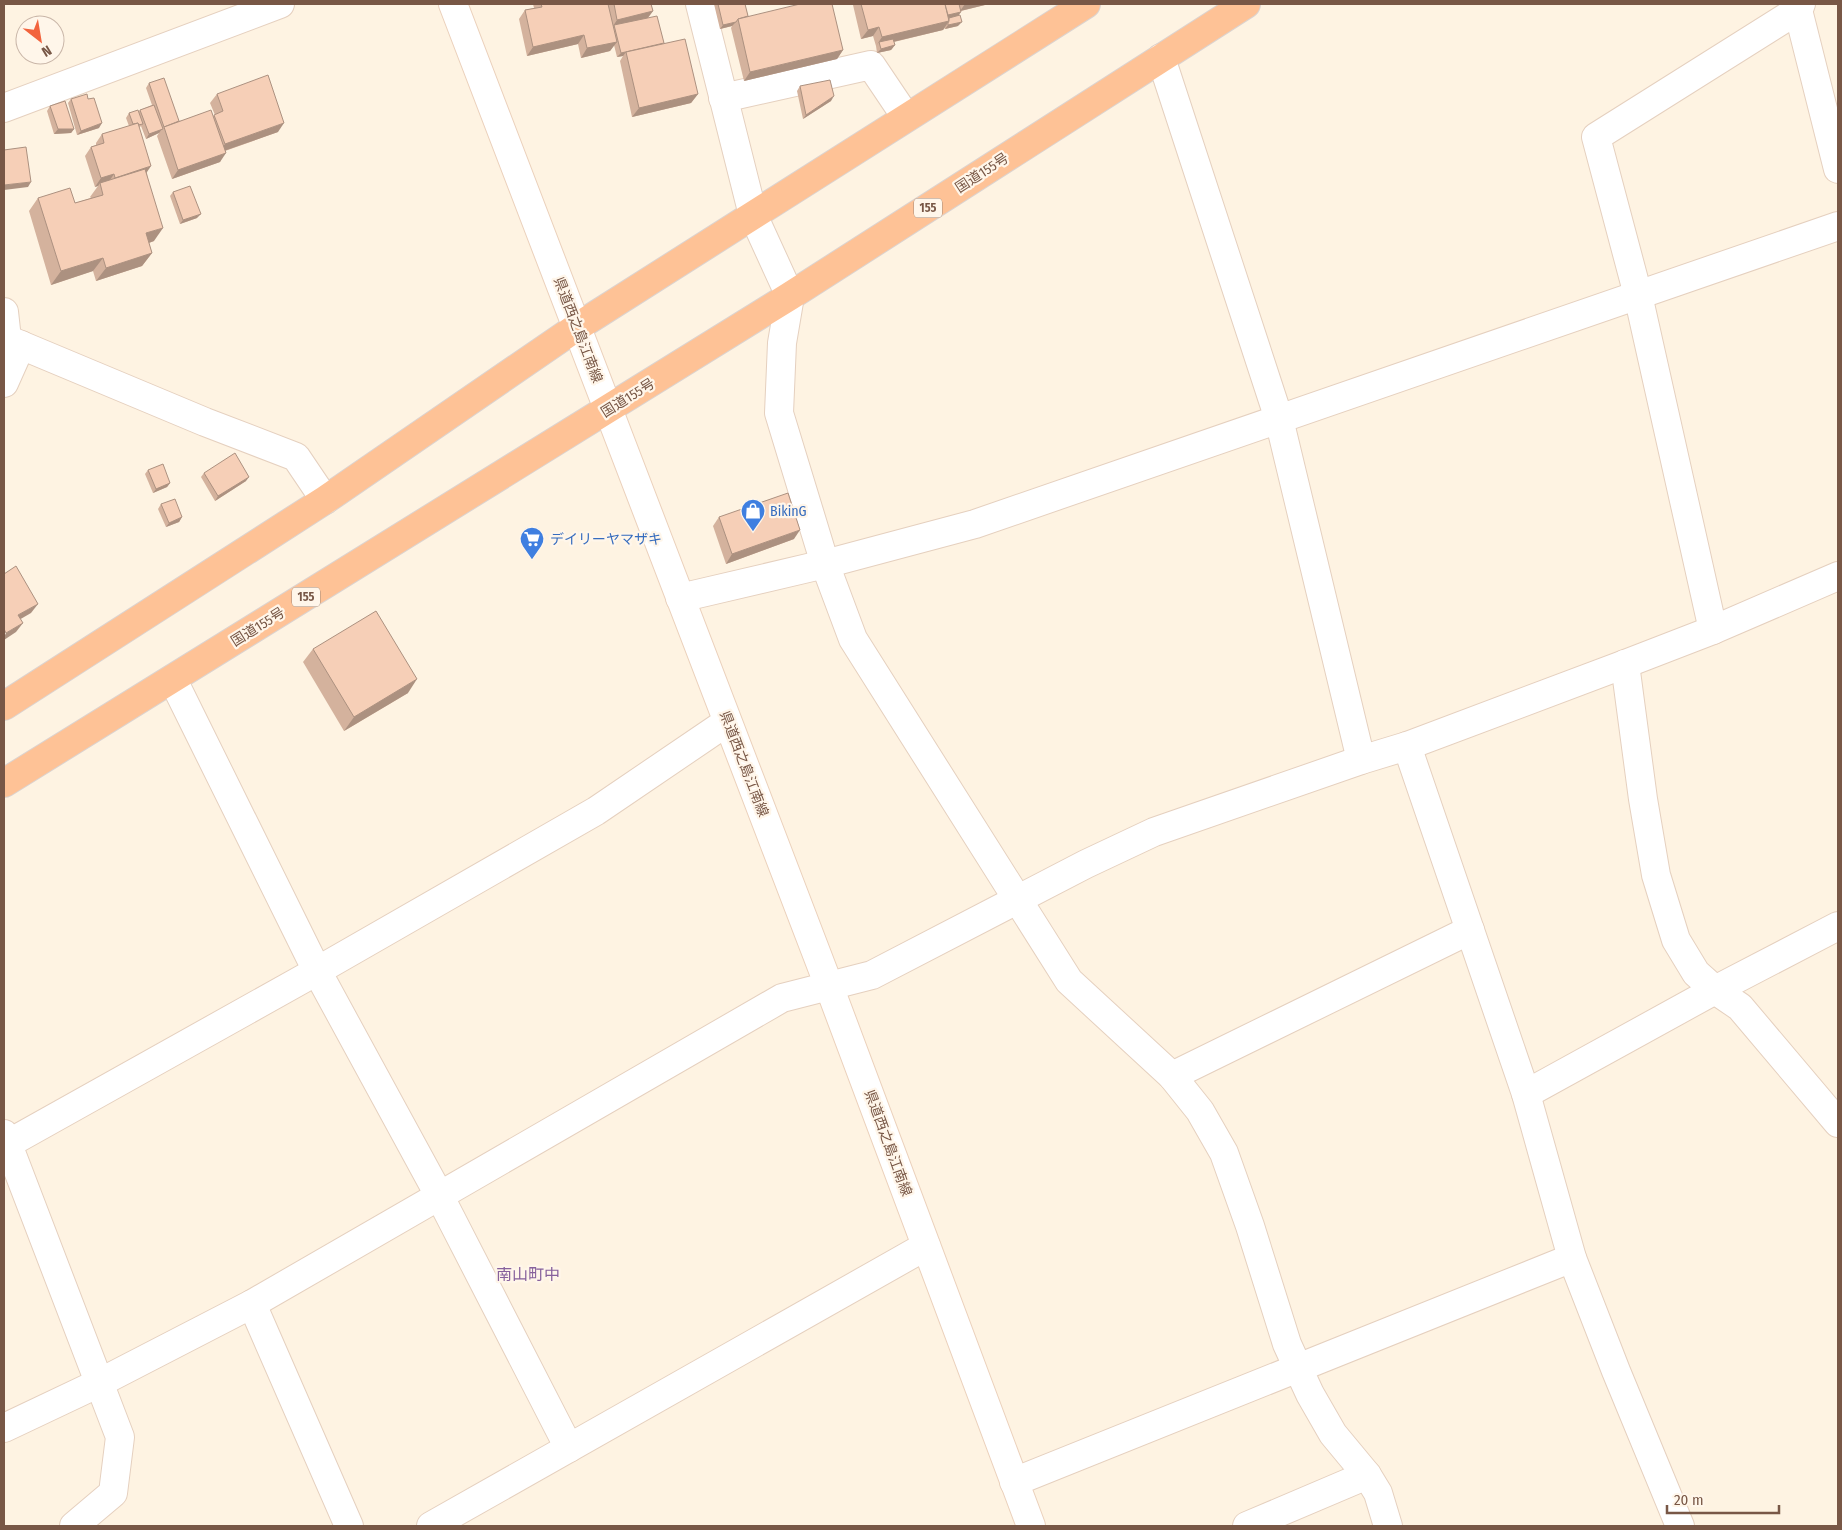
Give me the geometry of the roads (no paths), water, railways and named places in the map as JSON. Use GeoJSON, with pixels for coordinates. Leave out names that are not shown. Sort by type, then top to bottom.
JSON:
{"type":"FeatureCollection","features":[{"type":"Feature","properties":{"kind":"highway"},"geometry":{"type":"LineString","coordinates":[[4,706],[325,500],[577,327],[1086,4]]}},
{"type":"Feature","properties":{"kind":"highway","name":"国道155号"},"geometry":{"type":"LineString","coordinates":[[4,783],[790,296],[1246,4]]}},
{"type":"Feature","properties":{"kind":"street"},"geometry":{"type":"LineString","coordinates":[[4,108],[280,4]]}},
{"type":"Feature","properties":{"kind":"street","name":"県道西之島江南線"},"geometry":{"type":"LineString","coordinates":[[453,4],[829,986],[1030,1526]]}},
{"type":"Feature","properties":{"kind":"street"},"geometry":{"type":"LineString","coordinates":[[700,4],[753,216],[790,296],[782,343],[779,413],[825,564],[854,639],[1020,899],[1070,981],[1172,1076],[1200,1111],[1224,1153],[1250,1226],[1287,1344],[1310,1394],[1334,1434],[1367,1475],[1378,1493],[1388,1526]]}},
{"type":"Feature","properties":{"kind":"street"},"geometry":{"type":"LineString","coordinates":[[1713,630],[1638,295],[1596,137],[1799,7],[1838,169]]}},
{"type":"Feature","properties":{"kind":"street"},"geometry":{"type":"LineString","coordinates":[[1161,58],[1279,419],[1361,760]]}},
{"type":"Feature","properties":{"kind":"street"},"geometry":{"type":"LineString","coordinates":[[723,98],[871,64],[906,118]]}},
{"type":"Feature","properties":{"kind":"street"},"geometry":{"type":"LineString","coordinates":[[680,598],[825,564],[975,524],[1838,226]]}},
{"type":"Feature","properties":{"kind":"street"},"geometry":{"type":"LineString","coordinates":[[4,312],[11,341],[4,383]]}},
{"type":"Feature","properties":{"kind":"street"},"geometry":{"type":"LineString","coordinates":[[11,341],[205,422],[296,457],[325,500]]}},
{"type":"Feature","properties":{"kind":"street"},"geometry":{"type":"LineString","coordinates":[[4,1428],[99,1383],[252,1304],[782,998],[872,975],[1086,864],[1154,832],[1361,760],[1407,746],[1713,630],[1838,576]]}},
{"type":"Feature","properties":{"kind":"street"},"geometry":{"type":"LineString","coordinates":[[1625,664],[1643,799],[1656,875],[1676,940],[1696,973],[1715,990],[1740,1007],[1838,1123]]}},
{"type":"Feature","properties":{"kind":"street"},"geometry":{"type":"LineString","coordinates":[[173,680],[317,971],[439,1195],[569,1448]]}},
{"type":"Feature","properties":{"kind":"street"},"geometry":{"type":"LineString","coordinates":[[74,1526],[113,1493],[120,1437],[5,1141],[317,971],[596,811],[727,722]]}},
{"type":"Feature","properties":{"kind":"street"},"geometry":{"type":"LineString","coordinates":[[1407,746],[1526,1094],[1572,1258],[1619,1379],[1680,1526]]}},
{"type":"Feature","properties":{"kind":"street"},"geometry":{"type":"LineString","coordinates":[[1526,1094],[1715,990],[1838,926]]}},
{"type":"Feature","properties":{"kind":"street"},"geometry":{"type":"LineString","coordinates":[[1172,1076],[1470,930]]}},
{"type":"Feature","properties":{"kind":"street"},"geometry":{"type":"LineString","coordinates":[[431,1526],[926,1246]]}},
{"type":"Feature","properties":{"kind":"street"},"geometry":{"type":"LineString","coordinates":[[1014,1482],[1572,1258]]}},
{"type":"Feature","properties":{"kind":"street"},"geometry":{"type":"LineString","coordinates":[[252,1304],[349,1526]]}},
{"type":"Feature","properties":{"kind":"street"},"geometry":{"type":"LineString","coordinates":[[1247,1526],[1367,1475]]}},
{"type":"Feature","properties":{"kind":"place","name":"BikinG"},"geometry":{"type":"Point","coordinates":[753,532]}},
{"type":"Feature","properties":{"kind":"place","name":"デイリーヤマザキ"},"geometry":{"type":"Point","coordinates":[532,560]}},
{"type":"Feature","properties":{"kind":"district","name":"南山町中"},"geometry":{"type":"Point","coordinates":[528,1274]}}]}
